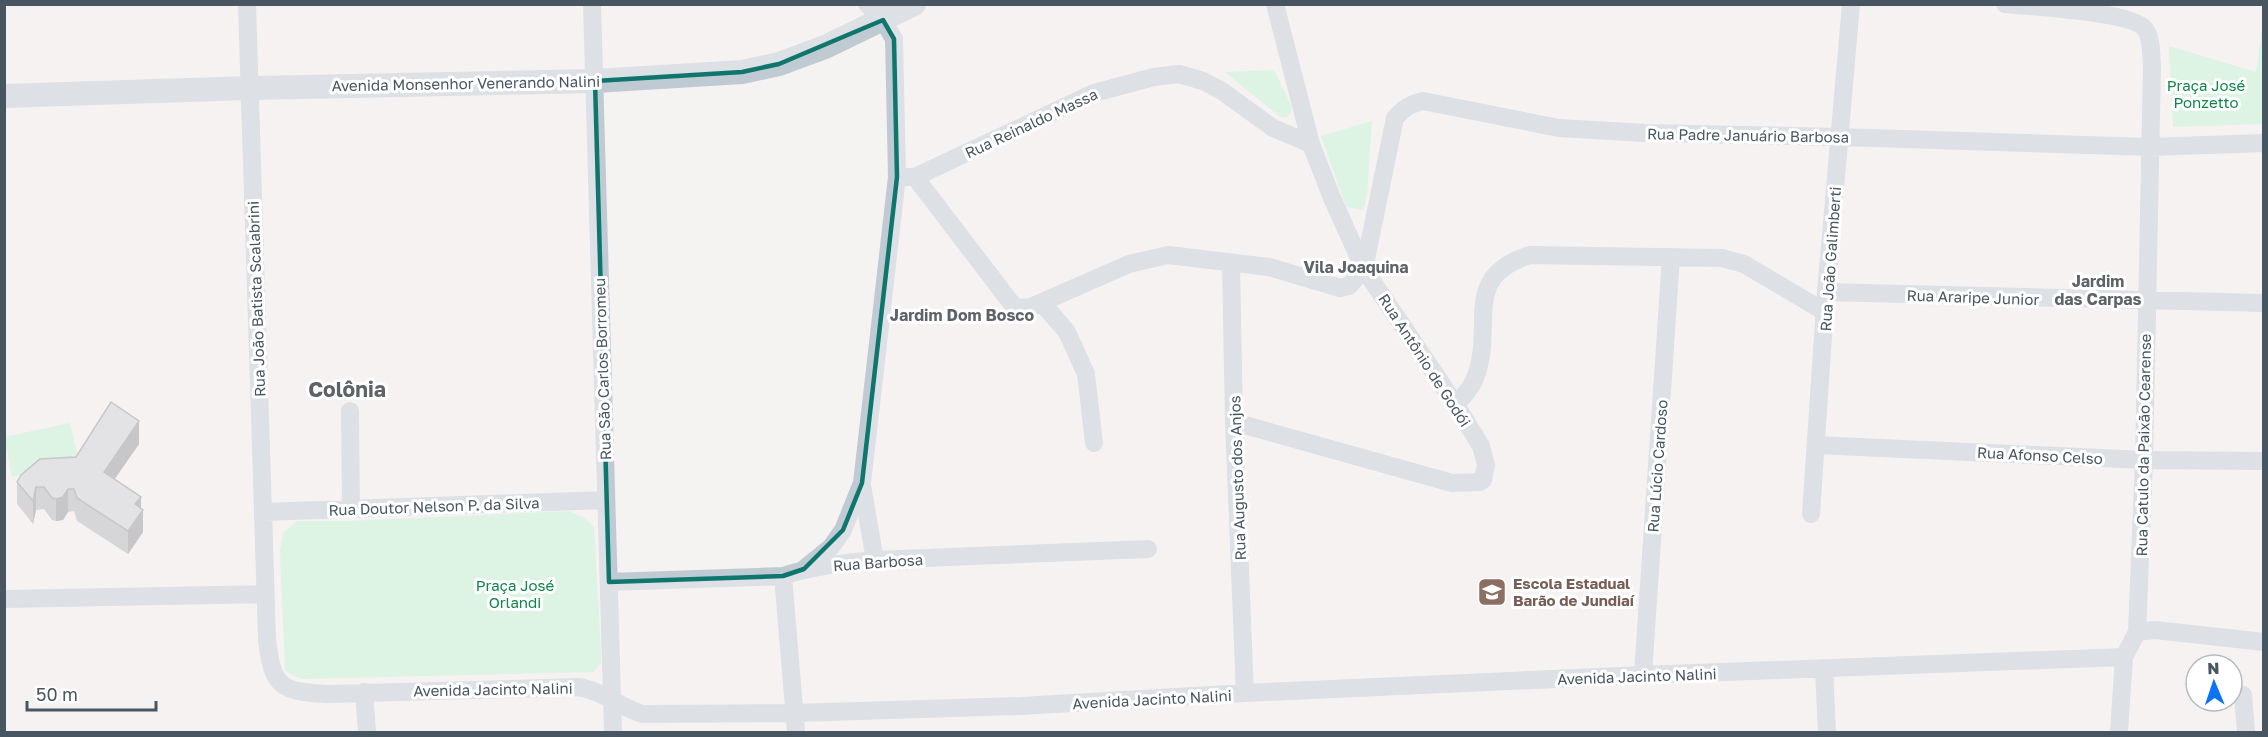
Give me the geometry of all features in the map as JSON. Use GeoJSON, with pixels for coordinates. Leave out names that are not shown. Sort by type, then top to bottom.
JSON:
{"type":"FeatureCollection","features":[{"type":"Feature","properties":{"kind":"street","name":"Rua João Batista Scalabrini"},"geometry":{"type":"LineString","coordinates":[[247,4],[264,594]]}},
{"type":"Feature","properties":{"kind":"street","name":"Rua São Carlos Borromeu"},"geometry":{"type":"LineString","coordinates":[[592,4],[613,732]]}},
{"type":"Feature","properties":{"kind":"street","name":"Avenida Monsenhor Venerando Nalini"},"geometry":{"type":"LineString","coordinates":[[4,96],[595,81],[742,72],[779,64],[825,47],[875,12],[914,4]]}},
{"type":"Feature","properties":{"kind":"street","name":"Rua Antônio de Godói"},"geometry":{"type":"LineString","coordinates":[[1234,422],[1452,483],[1474,484],[1483,480],[1486,471],[1486,459],[1481,446],[1364,269],[1311,144],[1275,4]]}},
{"type":"Feature","properties":{"kind":"street","name":"Rua João Galimberti"},"geometry":{"type":"LineString","coordinates":[[1811,514],[1826,292],[1851,4]]}},
{"type":"Feature","properties":{"kind":"street","name":"Rua Catulo da Paixão Cearense"},"geometry":{"type":"LineString","coordinates":[[2005,4],[2130,20],[2146,30],[2149,38],[2152,66],[2144,460],[2137,632],[2124,657],[2118,732]]}},
{"type":"Feature","properties":{"kind":"street"},"geometry":{"type":"LineString","coordinates":[[804,569],[831,547],[843,530],[862,483],[906,177],[894,39],[875,12]]}},
{"type":"Feature","properties":{"kind":"street","name":"Rua Reinaldo Massa"},"geometry":{"type":"LineString","coordinates":[[906,177],[1094,93],[1154,77],[1179,75],[1203,81],[1222,91],[1273,128],[1311,144]]}},
{"type":"Feature","properties":{"kind":"street","name":"Rua Padre Januário Barbosa"},"geometry":{"type":"LineString","coordinates":[[1364,269],[1395,118],[1404,108],[1423,101],[1559,128],[1645,133],[1840,136],[2150,147],[2264,143]]}},
{"type":"Feature","properties":{"kind":"street"},"geometry":{"type":"LineString","coordinates":[[906,177],[1017,308],[1042,303],[1120,267],[1157,257],[1179,255],[1269,267],[1340,288],[1349,286],[1364,269]]}},
{"type":"Feature","properties":{"kind":"street"},"geometry":{"type":"LineString","coordinates":[[1456,405],[1475,380],[1484,338],[1483,299],[1496,272],[1511,261],[1530,255],[1722,258],[1744,264],[1825,312]]}},
{"type":"Feature","properties":{"kind":"street","name":"Rua Lúcio Cardoso"},"geometry":{"type":"LineString","coordinates":[[1643,675],[1671,257]]}},
{"type":"Feature","properties":{"kind":"street","name":"Rua Augusto dos Anjos"},"geometry":{"type":"LineString","coordinates":[[1231,263],[1234,422],[1245,693]]}},
{"type":"Feature","properties":{"kind":"street","name":"Rua Araripe Junior"},"geometry":{"type":"LineString","coordinates":[[1826,292],[2146,302],[2264,303]]}},
{"type":"Feature","properties":{"kind":"street"},"geometry":{"type":"LineString","coordinates":[[1042,303],[1067,332],[1082,364],[1090,395],[1094,443]]}},
{"type":"Feature","properties":{"kind":"street"},"geometry":{"type":"LineString","coordinates":[[350,411],[351,508]]}},
{"type":"Feature","properties":{"kind":"street","name":"Rua Afonso Celso"},"geometry":{"type":"LineString","coordinates":[[1816,445],[2144,460],[2264,461]]}},
{"type":"Feature","properties":{"kind":"street"},"geometry":{"type":"LineString","coordinates":[[862,483],[875,560]]}},
{"type":"Feature","properties":{"kind":"street","name":"Rua Doutor Nelson P. da Silva"},"geometry":{"type":"LineString","coordinates":[[263,512],[605,500]]}},
{"type":"Feature","properties":{"kind":"street","name":"Rua Barbosa"},"geometry":{"type":"LineString","coordinates":[[609,582],[783,576],[804,569],[875,560],[1148,549]]}},
{"type":"Feature","properties":{"kind":"street"},"geometry":{"type":"LineString","coordinates":[[783,576],[796,732]]}},
{"type":"Feature","properties":{"kind":"street"},"geometry":{"type":"LineString","coordinates":[[4,599],[264,594]]}},
{"type":"Feature","properties":{"kind":"street","name":"Avenida Jacinto Nalini"},"geometry":{"type":"LineString","coordinates":[[264,594],[270,663],[281,685],[293,690],[308,693],[578,687],[595,691],[630,710],[643,714],[795,713],[1021,706],[1245,693],[1643,675],[2124,657]]}},
{"type":"Feature","properties":{"kind":"street"},"geometry":{"type":"LineString","coordinates":[[2137,632],[2155,630],[2264,642]]}},
{"type":"Feature","properties":{"kind":"street"},"geometry":{"type":"LineString","coordinates":[[1824,668],[1827,732]]}},
{"type":"Feature","properties":{"kind":"street"},"geometry":{"type":"LineString","coordinates":[[364,692],[367,732]]}},
{"type":"Feature","properties":{"kind":"street"},"geometry":{"type":"LineString","coordinates":[[2244,708],[2246,732]]}},
{"type":"Feature","properties":{"kind":"highlighted area"},"geometry":{"type":"Polygon","coordinates":[[[883,20],[894,39],[897,177],[862,483],[843,530],[804,569],[783,576],[609,582],[595,81],[742,72],[779,64],[883,20]]]}},
{"type":"Feature","properties":{"kind":"green space","name":"Praça José Ponzetto"},"geometry":{"type":"Polygon","coordinates":[[[2263,20],[2263,124],[2173,127],[2169,46],[2256,72],[2263,20]]]}},
{"type":"Feature","properties":{"kind":"green space"},"geometry":{"type":"Polygon","coordinates":[[[1274,70],[1291,105],[1291,113],[1286,118],[1279,116],[1225,72],[1274,70]]]}},
{"type":"Feature","properties":{"kind":"green space"},"geometry":{"type":"Polygon","coordinates":[[[1372,121],[1367,195],[1363,210],[1346,207],[1321,136],[1372,121]]]}},
{"type":"Feature","properties":{"kind":"green space"},"geometry":{"type":"Polygon","coordinates":[[[70,423],[79,462],[12,477],[4,437],[70,423]]]}},
{"type":"Feature","properties":{"kind":"green space","name":"Praça José Orlandi"},"geometry":{"type":"Polygon","coordinates":[[[569,511],[586,519],[594,527],[601,663],[593,672],[304,679],[285,670],[280,551],[283,533],[297,521],[348,521],[569,511]]]}},
{"type":"Feature","properties":{"kind":"building"},"geometry":{"type":"Polygon","coordinates":[[[111,402],[139,421],[104,472],[141,497],[135,504],[143,510],[128,531],[77,498],[74,489],[68,489],[63,497],[56,499],[52,498],[44,487],[36,487],[33,501],[17,482],[21,475],[40,459],[76,457],[111,402]]]}},
{"type":"Feature","properties":{"kind":"place","name":"Escola Estadual Barão de Jundiaí"},"geometry":{"type":"Point","coordinates":[1492,592]}},
{"type":"Feature","properties":{"kind":"district","name":"Vila Joaquina"},"geometry":{"type":"Point","coordinates":[1356,267]}},
{"type":"Feature","properties":{"kind":"district","name":"Jardim das Carpas"},"geometry":{"type":"Point","coordinates":[2098,290]}},
{"type":"Feature","properties":{"kind":"district","name":"Jardim Dom Bosco"},"geometry":{"type":"Point","coordinates":[962,315]}},
{"type":"Feature","properties":{"kind":"district","name":"Colônia"},"geometry":{"type":"Point","coordinates":[347,389]}}]}
